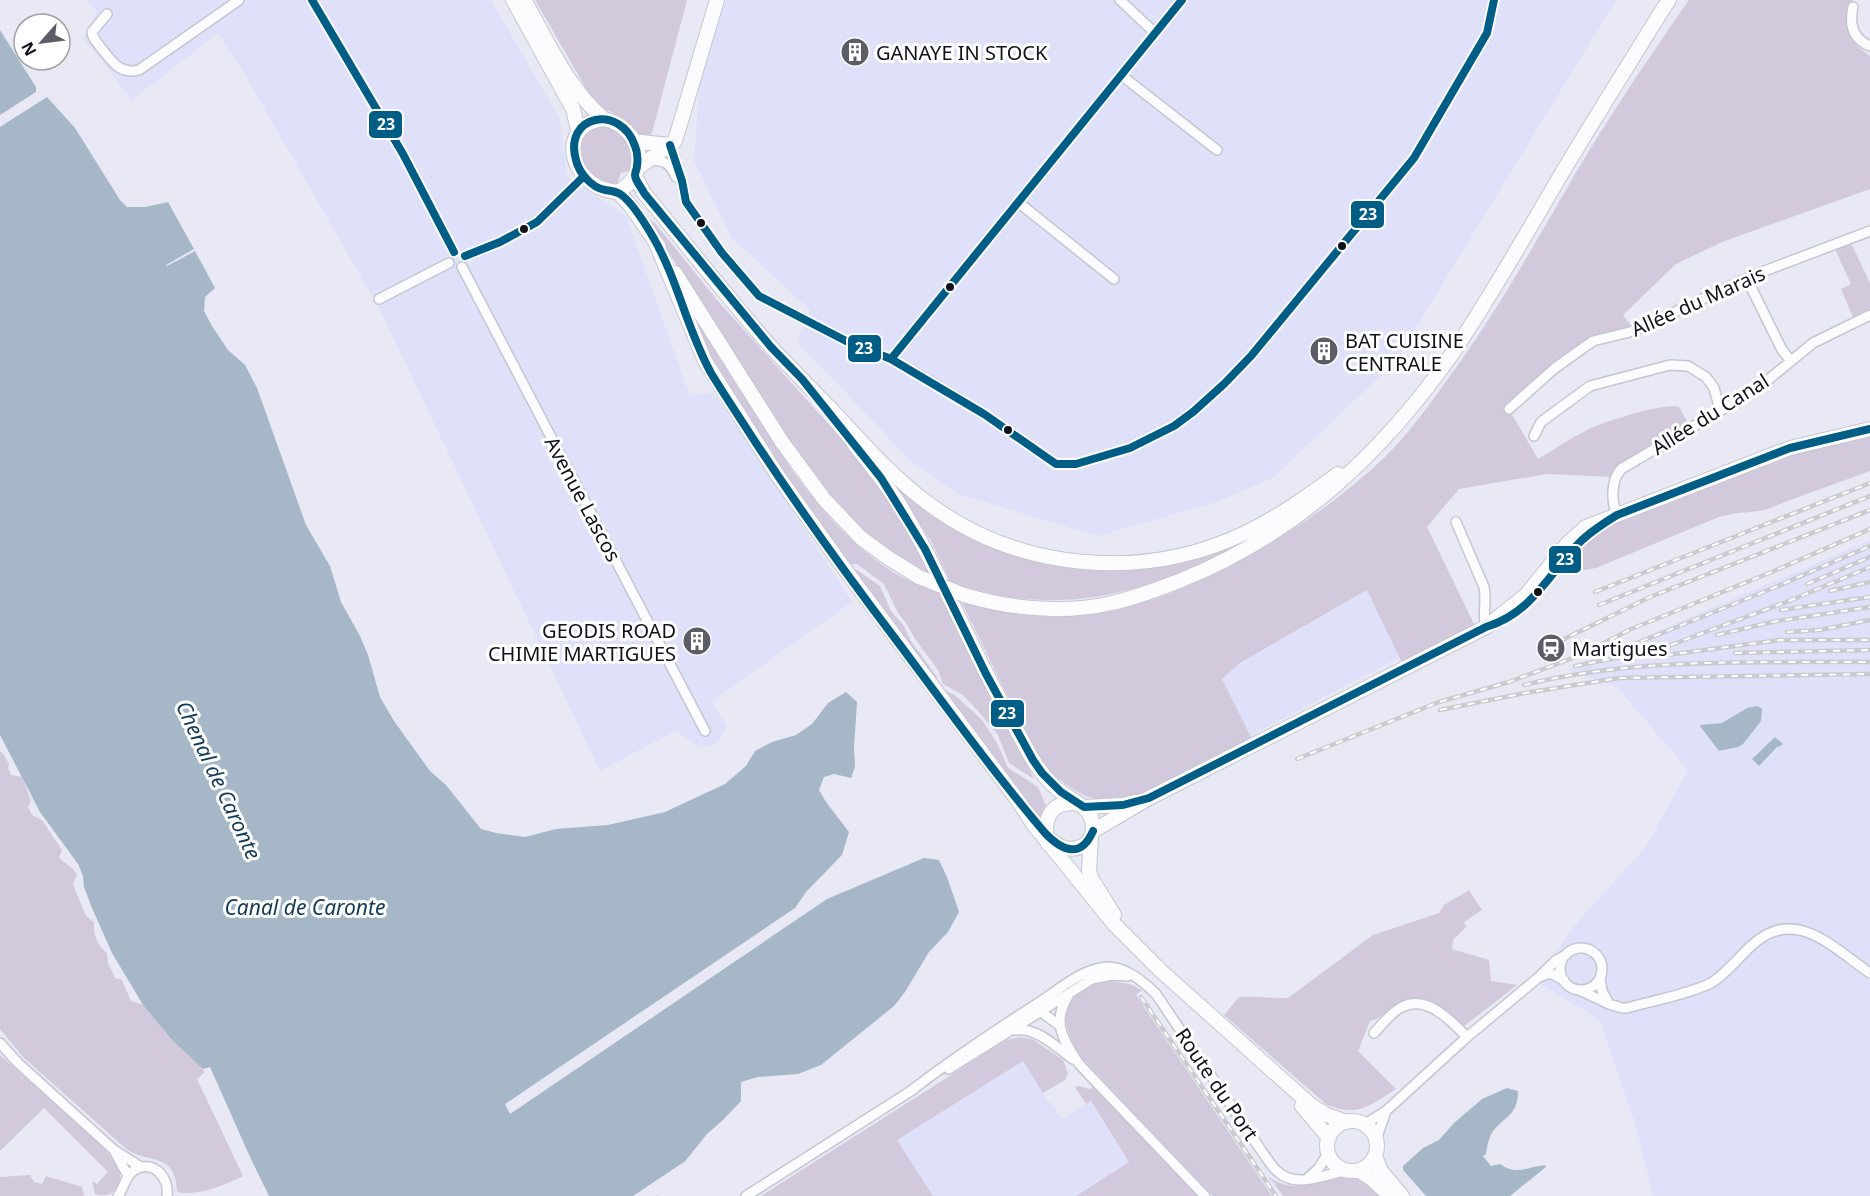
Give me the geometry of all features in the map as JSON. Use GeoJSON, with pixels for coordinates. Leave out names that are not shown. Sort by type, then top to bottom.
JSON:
{"type":"FeatureCollection","features":[{"type":"Feature","properties":{"kind":"street"},"geometry":{"type":"LineString","coordinates":[[107,14],[92,32],[94,38],[116,66],[133,71],[139,70],[239,0]]}},
{"type":"Feature","properties":{"kind":"street"},"geometry":{"type":"LineString","coordinates":[[312,0],[403,154],[454,252]]}},
{"type":"Feature","properties":{"kind":"street"},"geometry":{"type":"LineString","coordinates":[[513,0],[573,109],[578,130]]}},
{"type":"Feature","properties":{"kind":"street"},"geometry":{"type":"LineString","coordinates":[[524,0],[569,78],[590,108],[604,119]]}},
{"type":"Feature","properties":{"kind":"street"},"geometry":{"type":"LineString","coordinates":[[686,202],[673,143],[717,0]]}},
{"type":"Feature","properties":{"kind":"street"},"geometry":{"type":"LineString","coordinates":[[1120,0],[1155,33]]}},
{"type":"Feature","properties":{"kind":"street"},"geometry":{"type":"LineString","coordinates":[[891,359],[1182,0]]}},
{"type":"Feature","properties":{"kind":"street"},"geometry":{"type":"LineString","coordinates":[[641,167],[662,160],[668,163],[686,202],[722,254],[759,296],[848,342],[891,359],[984,414],[1056,464],[1076,464],[1130,448],[1174,426],[1224,384],[1251,356],[1414,158],[1487,33],[1494,0]]}},
{"type":"Feature","properties":{"kind":"street"},"geometry":{"type":"LineString","coordinates":[[1381,442],[1301,501],[1261,525],[1240,536],[1183,554],[1157,560],[1120,563],[1077,562],[1005,546],[954,520],[929,504],[884,464],[771,347],[644,194],[636,143],[623,127],[604,119],[592,120],[578,130],[574,143],[576,165],[593,184],[605,190],[618,192],[630,205],[782,442],[816,489],[861,538],[919,577],[964,595],[1042,609],[1113,603],[1166,586],[1218,564],[1286,525],[1326,495],[1381,442],[1452,354],[1592,122],[1670,0]]}},
{"type":"Feature","properties":{"kind":"street"},"geometry":{"type":"LineString","coordinates":[[1632,60],[1678,0]]}},
{"type":"Feature","properties":{"kind":"street"},"geometry":{"type":"LineString","coordinates":[[1853,8],[1851,21],[1854,33],[1870,46]]}},
{"type":"Feature","properties":{"kind":"street"},"geometry":{"type":"LineString","coordinates":[[1121,75],[1217,150]]}},
{"type":"Feature","properties":{"kind":"street"},"geometry":{"type":"LineString","coordinates":[[636,143],[673,143]]}},
{"type":"Feature","properties":{"kind":"street"},"geometry":{"type":"LineString","coordinates":[[618,192],[632,182],[641,167],[673,143]]}},
{"type":"Feature","properties":{"kind":"street"},"geometry":{"type":"LineString","coordinates":[[465,256],[500,242],[537,222],[584,176]]}},
{"type":"Feature","properties":{"kind":"street"},"geometry":{"type":"LineString","coordinates":[[1018,202],[1114,279]]}},
{"type":"Feature","properties":{"kind":"street","name":"Allée du Marais"},"geometry":{"type":"LineString","coordinates":[[1509,409],[1555,368],[1593,341],[1634,331],[1747,279],[1870,231]]}},
{"type":"Feature","properties":{"kind":"street"},"geometry":{"type":"LineString","coordinates":[[655,241],[705,361],[772,467],[820,536],[1094,902],[1161,971],[1267,1067],[1312,1106],[1327,1115],[1347,1122]]}},
{"type":"Feature","properties":{"kind":"street"},"geometry":{"type":"LineString","coordinates":[[460,251],[465,256],[466,261],[462,267],[453,267],[449,263],[450,255],[454,252],[460,251]]}},
{"type":"Feature","properties":{"kind":"street"},"geometry":{"type":"LineString","coordinates":[[379,299],[449,263]]}},
{"type":"Feature","properties":{"kind":"street","name":"Avenue Lascos"},"geometry":{"type":"LineString","coordinates":[[462,267],[705,731]]}},
{"type":"Feature","properties":{"kind":"street"},"geometry":{"type":"LineString","coordinates":[[1747,279],[1782,350],[1791,361]]}},
{"type":"Feature","properties":{"kind":"street","name":"Allée du Canal"},"geometry":{"type":"LineString","coordinates":[[1617,515],[1613,504],[1614,490],[1616,477],[1621,469],[1757,389],[1821,338],[1870,315]]}},
{"type":"Feature","properties":{"kind":"street"},"geometry":{"type":"LineString","coordinates":[[1533,436],[1541,422],[1590,386],[1670,365],[1688,366],[1706,376],[1714,388],[1720,410]]}},
{"type":"Feature","properties":{"kind":"street"},"geometry":{"type":"LineString","coordinates":[[802,379],[880,478],[912,526],[986,674],[1033,760],[1056,788],[1089,813],[1093,822],[1088,862],[1091,878],[1134,944]]}},
{"type":"Feature","properties":{"kind":"street"},"geometry":{"type":"LineString","coordinates":[[1047,839],[1056,846],[1070,850],[1082,846],[1092,834],[1149,798],[1486,627],[1530,591],[1573,537],[1586,527],[1790,448],[1870,429]]}},
{"type":"Feature","properties":{"kind":"street"},"geometry":{"type":"LineString","coordinates":[[1456,522],[1484,587],[1486,627]]}},
{"type":"Feature","properties":{"kind":"street"},"geometry":{"type":"LineString","coordinates":[[1047,839],[1048,817],[1052,810],[1060,805],[1069,802],[1081,806],[1123,805],[1149,798]]}},
{"type":"Feature","properties":{"kind":"street"},"geometry":{"type":"LineString","coordinates":[[1539,976],[1550,973],[1573,988],[1609,1004],[1627,1008],[1704,986],[1719,977],[1759,938],[1781,929],[1798,929],[1814,934],[1870,973]]}},
{"type":"Feature","properties":{"kind":"street"},"geometry":{"type":"LineString","coordinates":[[1365,1125],[1386,1111],[1555,961],[1578,949],[1584,948],[1596,954],[1602,966],[1600,978],[1602,991],[1609,1004]]}},
{"type":"Feature","properties":{"kind":"street"},"geometry":{"type":"LineString","coordinates":[[1564,980],[1561,967],[1566,955]]}},
{"type":"Feature","properties":{"kind":"street","name":"Route du Port"},"geometry":{"type":"LineString","coordinates":[[909,1092],[986,1036],[1080,976],[1107,967],[1117,968],[1146,984],[1155,994],[1278,1173],[1290,1180],[1306,1180],[1353,1170]]}},
{"type":"Feature","properties":{"kind":"street","name":"Route du Port"},"geometry":{"type":"LineString","coordinates":[[746,1196],[1092,979],[1112,975],[1134,976]]}},
{"type":"Feature","properties":{"kind":"street"},"geometry":{"type":"LineString","coordinates":[[1579,990],[1591,988],[1600,978]]}},
{"type":"Feature","properties":{"kind":"street"},"geometry":{"type":"LineString","coordinates":[[1069,993],[1061,1010],[1059,1025],[1066,1043],[1079,1064]]}},
{"type":"Feature","properties":{"kind":"street"},"geometry":{"type":"LineString","coordinates":[[1374,1033],[1397,1010],[1406,1005],[1415,1005],[1426,1006],[1437,1011],[1467,1037]]}},
{"type":"Feature","properties":{"kind":"street"},"geometry":{"type":"LineString","coordinates":[[1032,1006],[1038,1014],[1059,1025]]}},
{"type":"Feature","properties":{"kind":"street"},"geometry":{"type":"LineString","coordinates":[[1038,1014],[1038,1030],[1042,1036]]}},
{"type":"Feature","properties":{"kind":"street"},"geometry":{"type":"LineString","coordinates":[[1012,1030],[1029,1030],[1042,1036],[1079,1064],[1205,1196]]}},
{"type":"Feature","properties":{"kind":"street"},"geometry":{"type":"LineString","coordinates":[[0,1043],[18,1063],[114,1150],[141,1167]]}},
{"type":"Feature","properties":{"kind":"street"},"geometry":{"type":"LineString","coordinates":[[1267,1067],[1329,1138]]}},
{"type":"Feature","properties":{"kind":"street"},"geometry":{"type":"LineString","coordinates":[[1386,1111],[1376,1140],[1375,1156],[1381,1171],[1402,1196]]}},
{"type":"Feature","properties":{"kind":"street"},"geometry":{"type":"LineString","coordinates":[[1306,1180],[1319,1168],[1328,1153],[1329,1138],[1339,1125],[1353,1121],[1365,1125],[1376,1140]]}},
{"type":"Feature","properties":{"kind":"street"},"geometry":{"type":"LineString","coordinates":[[114,1150],[126,1180],[125,1196]]}},
{"type":"Feature","properties":{"kind":"street"},"geometry":{"type":"LineString","coordinates":[[1328,1153],[1336,1164],[1372,1179],[1390,1196]]}},
{"type":"Feature","properties":{"kind":"street"},"geometry":{"type":"LineString","coordinates":[[1353,1170],[1365,1167],[1375,1156]]}},
{"type":"Feature","properties":{"kind":"street"},"geometry":{"type":"LineString","coordinates":[[118,1196],[132,1172],[141,1167],[151,1167],[164,1176],[167,1182],[167,1196]]}},
{"type":"Feature","properties":{"kind":"shaded area"},"geometry":{"type":"Polygon","coordinates":[[[87,0],[491,0],[560,119],[567,177],[626,216],[690,396],[714,392],[852,602],[712,701],[727,726],[718,743],[701,748],[675,731],[600,771],[381,312],[247,78],[218,33],[132,100],[83,38],[97,11],[87,0]]]}},
{"type":"Feature","properties":{"kind":"shaded area"},"geometry":{"type":"Polygon","coordinates":[[[535,0],[687,0],[652,133],[647,137],[634,131],[613,113],[595,104],[535,0]]]}},
{"type":"Feature","properties":{"kind":"shaded area"},"geometry":{"type":"Polygon","coordinates":[[[720,0],[1616,0],[1395,362],[1274,477],[1217,502],[1098,536],[958,494],[913,463],[797,342],[810,310],[732,238],[694,161],[700,80],[720,0]]]}},
{"type":"Feature","properties":{"kind":"shaded area"},"geometry":{"type":"Polygon","coordinates":[[[1689,0],[1853,0],[1847,16],[1849,31],[1857,45],[1870,56],[1870,189],[1722,242],[1676,264],[1623,315],[1633,328],[1601,335],[1580,345],[1507,406],[1538,459],[1587,430],[1648,410],[1679,407],[1688,423],[1637,453],[1612,477],[1547,474],[1459,489],[1427,527],[1475,626],[1402,663],[1367,590],[1240,663],[1222,679],[1252,739],[1137,796],[1125,799],[1096,799],[1078,792],[1059,779],[1056,782],[1039,760],[961,601],[991,610],[1022,615],[1052,616],[1082,615],[1141,603],[1224,569],[1298,526],[1344,493],[1403,438],[1465,355],[1513,280],[1602,131],[1689,0]]]}},
{"type":"Feature","properties":{"kind":"shaded area"},"geometry":{"type":"Polygon","coordinates":[[[604,125],[622,137],[631,155],[631,170],[621,173],[617,184],[599,178],[592,173],[583,160],[582,142],[585,133],[604,125]]]}},
{"type":"Feature","properties":{"kind":"shaded area"},"geometry":{"type":"Polygon","coordinates":[[[649,219],[655,223],[717,300],[860,459],[903,520],[933,575],[893,556],[861,531],[836,506],[783,433],[649,219]]]}},
{"type":"Feature","properties":{"kind":"shaded area"},"geometry":{"type":"Polygon","coordinates":[[[1851,243],[1870,283],[1870,309],[1853,317],[1841,289],[1851,284],[1835,249],[1851,243]]]}},
{"type":"Feature","properties":{"kind":"shaded area"},"geometry":{"type":"Polygon","coordinates":[[[694,320],[785,459],[832,520],[869,555],[890,570],[944,595],[1034,779],[1009,763],[998,735],[978,711],[963,695],[943,684],[938,670],[898,613],[884,584],[857,564],[849,564],[796,493],[715,365],[694,320]]]}},
{"type":"Feature","properties":{"kind":"shaded area"},"geometry":{"type":"Polygon","coordinates":[[[1870,432],[1870,471],[1774,507],[1719,517],[1596,568],[1558,575],[1587,543],[1622,518],[1786,454],[1870,432]]]}},
{"type":"Feature","properties":{"kind":"shaded area"},"geometry":{"type":"Polygon","coordinates":[[[900,489],[979,539],[1095,568],[1242,543],[1171,576],[1136,588],[1100,596],[1064,600],[1027,599],[990,594],[951,583],[931,541],[897,492],[900,489]]]}},
{"type":"Feature","properties":{"kind":"shaded area"},"geometry":{"type":"Polygon","coordinates":[[[1870,540],[1870,1196],[1653,1196],[1634,1119],[1599,1019],[1538,983],[1570,931],[1647,845],[1688,770],[1617,687],[1567,670],[1870,540]]]}},
{"type":"Feature","properties":{"kind":"shaded area"},"geometry":{"type":"Polygon","coordinates":[[[852,570],[857,570],[880,586],[891,611],[904,626],[911,641],[937,677],[937,682],[852,570]]]}},
{"type":"Feature","properties":{"kind":"shaded area"},"geometry":{"type":"Polygon","coordinates":[[[1368,590],[1399,658],[1250,736],[1222,679],[1240,663],[1368,590]]]}},
{"type":"Feature","properties":{"kind":"shaded area"},"geometry":{"type":"Polygon","coordinates":[[[941,689],[955,695],[982,720],[997,743],[1008,768],[1038,787],[1046,806],[1042,820],[1036,817],[941,689]]]}},
{"type":"Feature","properties":{"kind":"shaded area"},"geometry":{"type":"Polygon","coordinates":[[[0,751],[9,764],[11,775],[22,777],[31,801],[28,807],[32,815],[42,820],[62,850],[59,857],[77,874],[73,884],[86,916],[94,922],[96,939],[107,953],[108,963],[115,978],[122,980],[131,1001],[143,1005],[172,1040],[203,1069],[204,1073],[197,1079],[243,1176],[219,1187],[194,1193],[177,1192],[172,1170],[166,1164],[125,1148],[23,1057],[0,1029],[0,751]]]}},
{"type":"Feature","properties":{"kind":"shaded area"},"geometry":{"type":"Polygon","coordinates":[[[1469,890],[1482,910],[1464,922],[1466,927],[1453,940],[1452,949],[1489,960],[1491,981],[1517,985],[1463,1027],[1437,1009],[1419,1001],[1400,1003],[1370,1021],[1358,1051],[1396,1089],[1371,1105],[1356,1110],[1347,1110],[1327,1105],[1224,1015],[1239,997],[1288,998],[1373,935],[1439,913],[1444,905],[1469,890]]]}},
{"type":"Feature","properties":{"kind":"shaded area"},"geometry":{"type":"Polygon","coordinates":[[[1111,981],[1130,984],[1142,990],[1136,995],[1272,1196],[1213,1196],[1082,1058],[1068,1030],[1067,1008],[1072,998],[1081,991],[1111,981]]]}},
{"type":"Feature","properties":{"kind":"shaded area"},"geometry":{"type":"Polygon","coordinates":[[[1019,1037],[1032,1039],[1063,1060],[1068,1073],[1065,1080],[1043,1093],[1023,1061],[897,1140],[933,1196],[761,1196],[992,1049],[1007,1040],[1019,1037]]]}},
{"type":"Feature","properties":{"kind":"shaded area"},"geometry":{"type":"Polygon","coordinates":[[[0,1055],[102,1146],[115,1162],[120,1174],[118,1186],[113,1192],[105,1195],[95,1194],[92,1181],[97,1184],[107,1171],[44,1108],[0,1151],[0,1055]]]}},
{"type":"Feature","properties":{"kind":"shaded area"},"geometry":{"type":"Polygon","coordinates":[[[1024,1061],[1049,1103],[1051,1102],[1062,1119],[1091,1101],[1129,1163],[1076,1196],[933,1196],[897,1140],[1024,1061]]]}},
{"type":"Feature","properties":{"kind":"shaded area"},"geometry":{"type":"Polygon","coordinates":[[[1075,1087],[1090,1089],[1093,1087],[1200,1196],[1076,1196],[1129,1162],[1091,1101],[1086,1104],[1075,1087]]]}},
{"type":"Feature","properties":{"kind":"shaded area"},"geometry":{"type":"Polygon","coordinates":[[[30,1175],[34,1182],[42,1184],[46,1176],[82,1187],[84,1196],[0,1196],[0,1177],[30,1175]]]}},
{"type":"Feature","properties":{"kind":"shaded area"},"geometry":{"type":"Polygon","coordinates":[[[1344,1176],[1359,1177],[1384,1196],[1283,1196],[1269,1177],[1279,1182],[1298,1186],[1344,1176]]]}},
{"type":"Feature","properties":{"kind":"water"},"geometry":{"type":"Polygon","coordinates":[[[0,30],[12,49],[12,72],[27,72],[36,87],[36,92],[0,115],[0,30]]]}},
{"type":"Feature","properties":{"kind":"water","name":"Canal de Caronte"},"geometry":{"type":"Polygon","coordinates":[[[47,97],[75,128],[120,200],[127,207],[145,207],[168,202],[194,249],[166,265],[195,251],[215,288],[205,297],[204,311],[228,350],[245,365],[257,388],[306,525],[330,566],[341,602],[368,655],[380,697],[394,721],[430,771],[446,785],[481,829],[525,837],[556,829],[608,825],[665,812],[725,784],[746,766],[755,751],[772,742],[796,735],[812,724],[828,703],[846,692],[857,702],[855,767],[851,778],[834,774],[824,777],[819,790],[849,832],[842,855],[806,892],[795,908],[505,1104],[510,1114],[827,899],[924,858],[939,860],[959,912],[948,932],[929,952],[894,1006],[821,1065],[798,1074],[758,1077],[741,1082],[741,1101],[707,1134],[657,1196],[269,1196],[210,1067],[203,1069],[172,1040],[143,1005],[112,953],[92,908],[78,864],[40,812],[0,735],[0,127],[47,97]]]}},
{"type":"Feature","properties":{"kind":"water"},"geometry":{"type":"Polygon","coordinates":[[[1758,706],[1762,709],[1761,721],[1738,747],[1719,751],[1700,726],[1722,723],[1747,708],[1758,706]]]}},
{"type":"Feature","properties":{"kind":"water"},"geometry":{"type":"Polygon","coordinates":[[[1775,737],[1783,744],[1778,746],[1759,766],[1752,759],[1775,737]]]}},
{"type":"Feature","properties":{"kind":"water"},"geometry":{"type":"Polygon","coordinates":[[[1507,1088],[1518,1091],[1516,1105],[1492,1133],[1486,1154],[1483,1156],[1491,1166],[1500,1164],[1512,1170],[1545,1165],[1546,1167],[1510,1196],[1426,1196],[1403,1170],[1403,1166],[1423,1148],[1439,1140],[1454,1123],[1482,1099],[1507,1088]]]}},
{"type":"Feature","properties":{"kind":"pier"},"geometry":{"type":"Polygon","coordinates":[[[693,1156],[667,1189],[656,1196],[633,1196],[693,1156]]]}},
{"type":"Feature","properties":{"kind":"railway"},"geometry":{"type":"LineString","coordinates":[[1595,592],[1870,483]]}},
{"type":"Feature","properties":{"kind":"railway"},"geometry":{"type":"LineString","coordinates":[[1599,605],[1870,496]]}},
{"type":"Feature","properties":{"kind":"railway"},"geometry":{"type":"LineString","coordinates":[[1558,642],[1650,597],[1870,510]]}},
{"type":"Feature","properties":{"kind":"railway"},"geometry":{"type":"LineString","coordinates":[[1297,759],[1439,702],[1509,682],[1585,653],[1629,630],[1870,529]]}},
{"type":"Feature","properties":{"kind":"railway"},"geometry":{"type":"LineString","coordinates":[[1615,652],[1870,546]]}},
{"type":"Feature","properties":{"kind":"railway"},"geometry":{"type":"LineString","coordinates":[[1807,584],[1870,557]]}},
{"type":"Feature","properties":{"kind":"railway"},"geometry":{"type":"LineString","coordinates":[[1575,666],[1668,646],[1789,601],[1870,567]]}},
{"type":"Feature","properties":{"kind":"railway"},"geometry":{"type":"LineString","coordinates":[[1830,591],[1870,582]]}},
{"type":"Feature","properties":{"kind":"railway"},"geometry":{"type":"LineString","coordinates":[[1781,610],[1870,597]]}},
{"type":"Feature","properties":{"kind":"railway"},"geometry":{"type":"LineString","coordinates":[[1717,635],[1772,622],[1870,607]]}},
{"type":"Feature","properties":{"kind":"railway"},"geometry":{"type":"LineString","coordinates":[[1787,632],[1820,630],[1870,620]]}},
{"type":"Feature","properties":{"kind":"railway"},"geometry":{"type":"LineString","coordinates":[[1652,657],[1780,640],[1870,640]]}},
{"type":"Feature","properties":{"kind":"railway"},"geometry":{"type":"LineString","coordinates":[[1735,653],[1870,650]]}},
{"type":"Feature","properties":{"kind":"railway"},"geometry":{"type":"LineString","coordinates":[[1524,685],[1610,670],[1696,663],[1870,662]]}},
{"type":"Feature","properties":{"kind":"railway"},"geometry":{"type":"LineString","coordinates":[[1440,710],[1619,678],[1870,674]]}},
{"type":"Feature","properties":{"kind":"railway"},"geometry":{"type":"LineString","coordinates":[[1141,997],[1276,1196]]}},
{"type":"Feature","properties":{"kind":"transit line","name":"23"},"geometry":{"type":"LineString","coordinates":[[312,0],[403,154],[454,252]]}},
{"type":"Feature","properties":{"kind":"transit line","name":"23"},"geometry":{"type":"LineString","coordinates":[[891,359],[1182,0]]}},
{"type":"Feature","properties":{"kind":"transit line","name":"23"},"geometry":{"type":"LineString","coordinates":[[670,145],[682,181],[686,202],[722,253],[759,296],[848,342],[891,359],[984,414],[1056,464],[1076,464],[1130,448],[1174,426],[1224,384],[1251,356],[1414,158],[1487,33],[1494,0]]}},
{"type":"Feature","properties":{"kind":"transit line","name":"23"},"geometry":{"type":"LineString","coordinates":[[1093,831],[1083,846],[1077,849],[1064,848],[1045,833],[971,740],[825,544],[711,373],[695,340],[662,253],[642,220],[624,197],[616,192],[595,186],[580,170],[574,144],[578,132],[585,124],[595,120],[607,120],[618,124],[628,133],[637,154],[635,177],[644,193],[771,347],[802,379],[881,478],[925,549],[986,674],[1033,760],[1061,792],[1084,807],[1123,805],[1149,798],[1486,627],[1502,621],[1538,592],[1583,539],[1617,515],[1790,448],[1870,429]]}},
{"type":"Feature","properties":{"kind":"transit line","name":"23"},"geometry":{"type":"LineString","coordinates":[[465,256],[500,242],[537,222],[584,176]]}},
{"type":"Feature","properties":{"kind":"place","name":"GANAYE IN STOCK"},"geometry":{"type":"Point","coordinates":[855,52]}},
{"type":"Feature","properties":{"kind":"place","name":"BAT CUISINE CENTRALE"},"geometry":{"type":"Point","coordinates":[1324,351]}},
{"type":"Feature","properties":{"kind":"place","name":"GEODIS ROAD CHIMIE MARTIGUES"},"geometry":{"type":"Point","coordinates":[697,641]}},
{"type":"Feature","properties":{"kind":"place","name":"Martigues"},"geometry":{"type":"Point","coordinates":[1551,648]}},
{"type":"Feature","properties":{"kind":"water label","name":"Chenal de Caronte"},"geometry":{"type":"Point","coordinates":[219,780]}}]}
